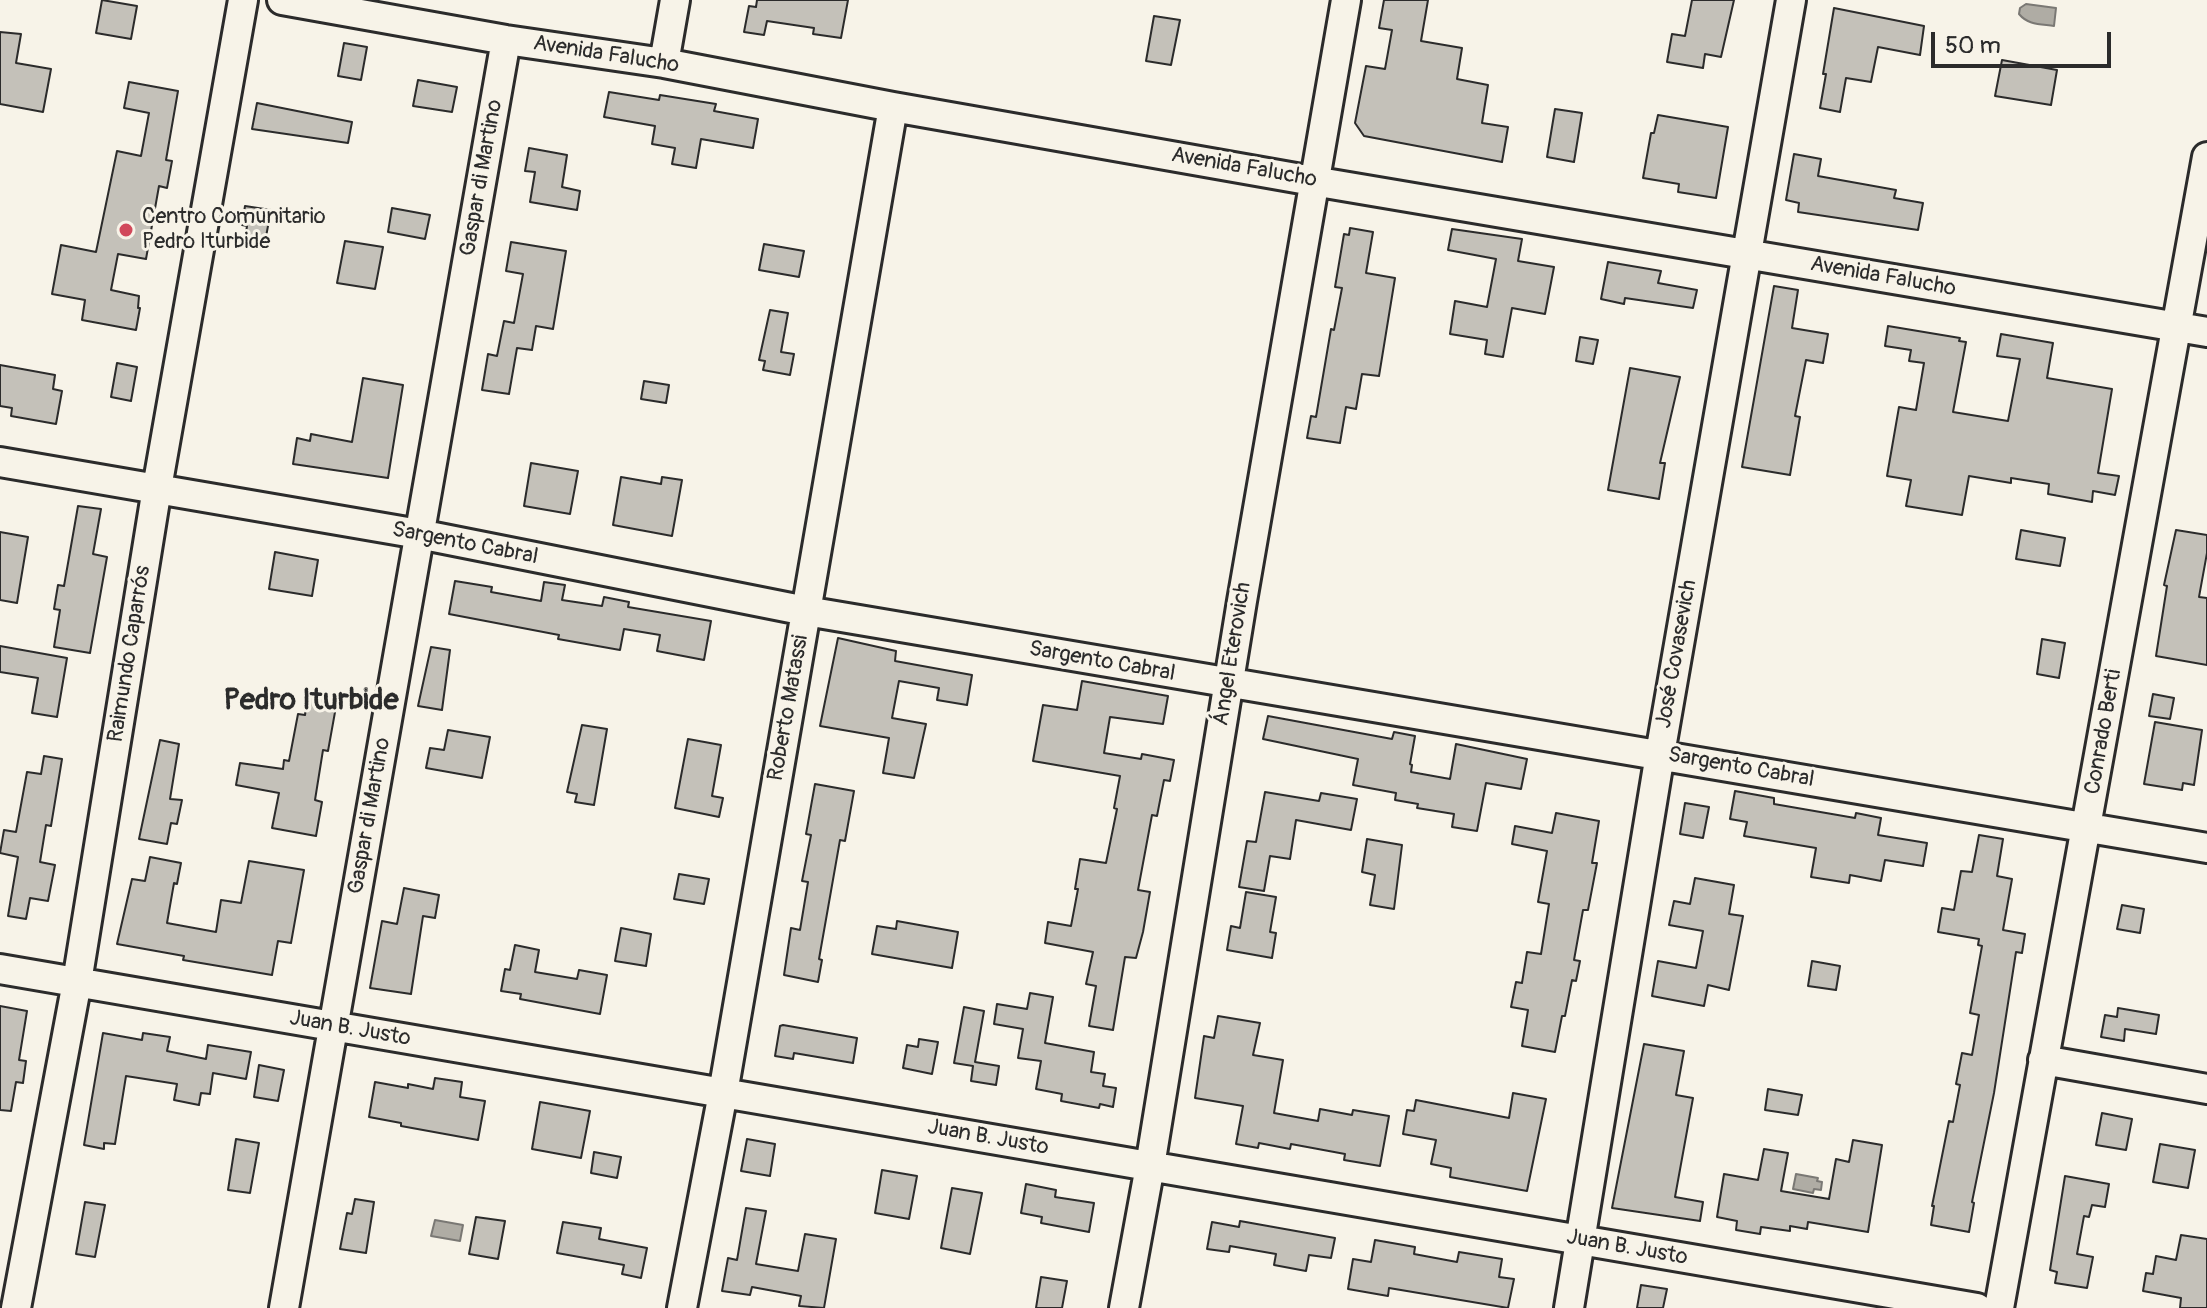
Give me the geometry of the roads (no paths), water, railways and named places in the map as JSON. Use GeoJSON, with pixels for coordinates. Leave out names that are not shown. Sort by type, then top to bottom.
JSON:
{"type":"FeatureCollection","features":[{"type":"Feature","properties":{"kind":"street","name":"Raimundo Caparrós"},"geometry":{"type":"LineString","coordinates":[[16,1308],[77,982],[157,488],[243,0]]}},
{"type":"Feature","properties":{"kind":"street","name":"Avenida Falucho"},"geometry":{"type":"LineString","coordinates":[[282,0],[506,40],[664,63],[1313,181],[2207,332]]}},
{"type":"Feature","properties":{"kind":"street"},"geometry":{"type":"LineString","coordinates":[[664,63],[675,0]]}},
{"type":"Feature","properties":{"kind":"street","name":"Ángel Eterovich"},"geometry":{"type":"LineString","coordinates":[[1124,1308],[1346,0]]}},
{"type":"Feature","properties":{"kind":"street","name":"José Covasevich"},"geometry":{"type":"LineString","coordinates":[[1569,1308],[1660,754],[1791,0]]}},
{"type":"Feature","properties":{"kind":"street","name":"Gaspar di Martino"},"geometry":{"type":"LineString","coordinates":[[284,1308],[506,40]]}},
{"type":"Feature","properties":{"kind":"street","name":"Roberto Matassi"},"geometry":{"type":"LineString","coordinates":[[682,1308],[723,1093],[893,107]]}},
{"type":"Feature","properties":{"kind":"street","name":"Conrado Berti"},"geometry":{"type":"LineString","coordinates":[[1999,1308],[2207,157]]}},
{"type":"Feature","properties":{"kind":"street","name":"Sargento Cabral"},"geometry":{"type":"LineString","coordinates":[[0,462],[419,534],[806,611],[2207,848]]}},
{"type":"Feature","properties":{"kind":"street","name":"Juan B. Justo"},"geometry":{"type":"LineString","coordinates":[[0,969],[1977,1308]]}},
{"type":"Feature","properties":{"kind":"street"},"geometry":{"type":"LineString","coordinates":[[2043,1060],[2207,1089]]}},
{"type":"Feature","properties":{"kind":"place","name":"Centro Comunitario Pedro Iturbide"},"geometry":{"type":"Point","coordinates":[126,230]}},
{"type":"Feature","properties":{"kind":"district","name":"Pedro Iturbide"},"geometry":{"type":"Point","coordinates":[311,701]}}]}
